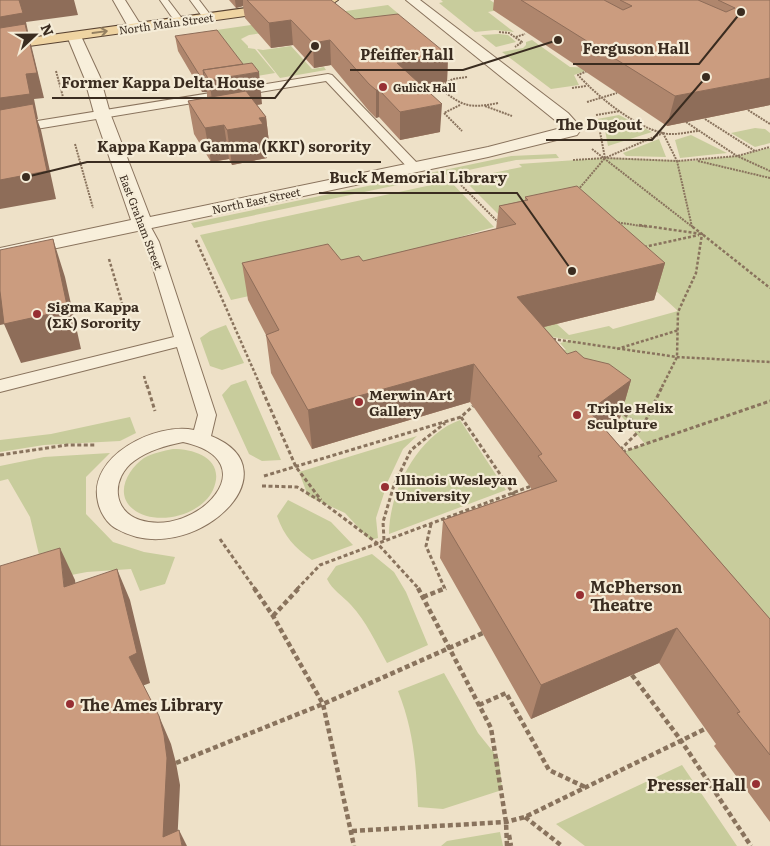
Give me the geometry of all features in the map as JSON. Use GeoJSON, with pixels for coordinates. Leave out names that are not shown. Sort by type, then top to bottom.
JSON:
{"type":"FeatureCollection","features":[{"type":"Feature","properties":{"kind":"main road","name":"North Main Street"},"geometry":{"type":"LineString","coordinates":[[0,46],[327,0]]}},
{"type":"Feature","properties":{"kind":"street"},"geometry":{"type":"LineString","coordinates":[[119,0],[135,28]]}},
{"type":"Feature","properties":{"kind":"street","name":"North East Street"},"geometry":{"type":"LineString","coordinates":[[0,254],[414,167],[571,131],[571,127],[562,117],[412,0]]}},
{"type":"Feature","properties":{"kind":"street","name":"East Graham Street"},"geometry":{"type":"LineString","coordinates":[[74,36],[92,77],[102,113],[142,224]]}},
{"type":"Feature","properties":{"kind":"lane"},"geometry":{"type":"LineString","coordinates":[[164,0],[179,21]]}},
{"type":"Feature","properties":{"kind":"lane"},"geometry":{"type":"LineString","coordinates":[[194,0],[206,18]]}},
{"type":"Feature","properties":{"kind":"lane"},"geometry":{"type":"LineString","coordinates":[[0,131],[328,77],[414,167]]}},
{"type":"Feature","properties":{"kind":"lane","name":"East Graham Street"},"geometry":{"type":"LineString","coordinates":[[142,224],[152,242],[207,416],[201,438]]}},
{"type":"Feature","properties":{"kind":"lane"},"geometry":{"type":"LineString","coordinates":[[0,386],[184,340]]}},
{"type":"Feature","properties":{"kind":"lane"},"geometry":{"type":"LineString","coordinates":[[183,435],[201,438],[218,446],[229,458],[234,472],[232,485],[221,504],[206,518],[186,527],[164,532],[142,530],[124,524],[112,512],[106,498],[106,483],[114,467],[127,454],[163,437],[183,435]]}},
{"type":"Feature","properties":{"kind":"path"},"geometry":{"type":"LineString","coordinates":[[516,37],[525,34]]}},
{"type":"Feature","properties":{"kind":"path"},"geometry":{"type":"LineString","coordinates":[[591,70],[578,75],[584,85],[620,111],[663,133],[677,161],[690,225]]}},
{"type":"Feature","properties":{"kind":"path"},"geometry":{"type":"LineString","coordinates":[[460,105],[439,87],[453,80],[470,76]]}},
{"type":"Feature","properties":{"kind":"path"},"geometry":{"type":"LineString","coordinates":[[603,98],[618,93]]}},
{"type":"Feature","properties":{"kind":"path"},"geometry":{"type":"LineString","coordinates":[[468,137],[444,112],[460,105],[484,106],[502,103]]}},
{"type":"Feature","properties":{"kind":"path"},"geometry":{"type":"LineString","coordinates":[[484,106],[517,118]]}},
{"type":"Feature","properties":{"kind":"path"},"geometry":{"type":"LineString","coordinates":[[748,110],[770,124]]}},
{"type":"Feature","properties":{"kind":"path"},"geometry":{"type":"LineString","coordinates":[[593,116],[620,111]]}},
{"type":"Feature","properties":{"kind":"path"},"geometry":{"type":"LineString","coordinates":[[705,119],[755,152]]}},
{"type":"Feature","properties":{"kind":"path"},"geometry":{"type":"LineString","coordinates":[[686,122],[737,156],[770,171]]}},
{"type":"Feature","properties":{"kind":"path"},"geometry":{"type":"LineString","coordinates":[[575,193],[605,158],[663,133],[698,131]]}},
{"type":"Feature","properties":{"kind":"path"},"geometry":{"type":"LineString","coordinates":[[586,145],[770,288]]}},
{"type":"Feature","properties":{"kind":"path"},"geometry":{"type":"LineString","coordinates":[[605,158],[695,160],[737,156],[770,147]]}},
{"type":"Feature","properties":{"kind":"path"},"geometry":{"type":"LineString","coordinates":[[695,160],[770,178]]}},
{"type":"Feature","properties":{"kind":"path"},"geometry":{"type":"LineString","coordinates":[[460,184],[505,228]]}},
{"type":"Feature","properties":{"kind":"path"},"geometry":{"type":"LineString","coordinates":[[184,215],[296,467],[322,502]]}},
{"type":"Feature","properties":{"kind":"path"},"geometry":{"type":"LineString","coordinates":[[606,220],[702,234]]}},
{"type":"Feature","properties":{"kind":"path"},"geometry":{"type":"LineString","coordinates":[[642,248],[702,234]]}},
{"type":"Feature","properties":{"kind":"path"},"geometry":{"type":"LineString","coordinates":[[702,234],[696,273],[678,312],[677,358],[642,428],[618,453],[770,401]]}},
{"type":"Feature","properties":{"kind":"path"},"geometry":{"type":"LineString","coordinates":[[615,350],[679,330]]}},
{"type":"Feature","properties":{"kind":"path"},"geometry":{"type":"LineString","coordinates":[[556,346],[549,339],[677,358],[770,362]]}},
{"type":"Feature","properties":{"kind":"path"},"geometry":{"type":"LineString","coordinates":[[232,485],[461,417],[473,406]]}},
{"type":"Feature","properties":{"kind":"path"},"geometry":{"type":"LineString","coordinates":[[618,410],[642,428]]}},
{"type":"Feature","properties":{"kind":"path"},"geometry":{"type":"LineString","coordinates":[[461,417],[518,500]]}},
{"type":"Feature","properties":{"kind":"path"},"geometry":{"type":"LineString","coordinates":[[384,540],[383,522],[394,485],[411,450],[447,421]]}},
{"type":"Feature","properties":{"kind":"path"},"geometry":{"type":"LineString","coordinates":[[0,455],[67,445],[143,445]]}},
{"type":"Feature","properties":{"kind":"path"},"geometry":{"type":"LineString","coordinates":[[274,616],[320,565],[540,482]]}},
{"type":"Feature","properties":{"kind":"path"},"geometry":{"type":"LineString","coordinates":[[297,488],[322,502],[377,543],[421,592],[491,728],[509,846]]}},
{"type":"Feature","properties":{"kind":"path"},"geometry":{"type":"LineString","coordinates":[[206,518],[274,616],[324,704],[354,846]]}},
{"type":"Feature","properties":{"kind":"path"},"geometry":{"type":"LineString","coordinates":[[423,597],[446,589],[426,546],[431,523]]}},
{"type":"Feature","properties":{"kind":"path"},"geometry":{"type":"LineString","coordinates":[[176,763],[324,704],[483,633]]}},
{"type":"Feature","properties":{"kind":"path"},"geometry":{"type":"LineString","coordinates":[[632,675],[680,739],[751,846]]}},
{"type":"Feature","properties":{"kind":"path"},"geometry":{"type":"LineString","coordinates":[[479,706],[506,693],[549,770],[585,788]]}},
{"type":"Feature","properties":{"kind":"path"},"geometry":{"type":"LineString","coordinates":[[352,831],[506,822],[525,817],[680,739],[711,726]]}},
{"type":"Feature","properties":{"kind":"path"},"geometry":{"type":"LineString","coordinates":[[525,817],[562,846]]}},
{"type":"Feature","properties":{"kind":"green space"},"geometry":{"type":"Polygon","coordinates":[[[441,0],[490,0],[503,9],[488,12],[514,32],[495,30],[475,32],[439,3],[443,2],[441,0]]]}},
{"type":"Feature","properties":{"kind":"green space"},"geometry":{"type":"Polygon","coordinates":[[[388,5],[400,15],[377,19],[369,23],[297,18],[388,5]]]}},
{"type":"Feature","properties":{"kind":"green space"},"geometry":{"type":"Polygon","coordinates":[[[285,20],[268,32],[249,35],[241,39],[248,48],[255,49],[275,73],[244,78],[203,32],[285,20]]]}},
{"type":"Feature","properties":{"kind":"green space"},"geometry":{"type":"Polygon","coordinates":[[[481,35],[508,35],[516,42],[496,47],[481,35]]]}},
{"type":"Feature","properties":{"kind":"green space"},"geometry":{"type":"Polygon","coordinates":[[[532,40],[570,67],[594,68],[574,75],[579,85],[551,89],[502,52],[523,48],[526,42],[532,40]]]}},
{"type":"Feature","properties":{"kind":"green space"},"geometry":{"type":"Polygon","coordinates":[[[291,46],[312,69],[324,67],[326,70],[280,78],[257,49],[263,50],[291,46]]]}},
{"type":"Feature","properties":{"kind":"green space"},"geometry":{"type":"Polygon","coordinates":[[[619,115],[652,132],[608,146],[605,130],[592,120],[619,115]]]}},
{"type":"Feature","properties":{"kind":"green space"},"geometry":{"type":"Polygon","coordinates":[[[755,128],[765,129],[770,133],[770,143],[755,147],[731,133],[755,128]]]}},
{"type":"Feature","properties":{"kind":"green space"},"geometry":{"type":"Polygon","coordinates":[[[691,135],[727,153],[680,158],[675,140],[691,135]]]}},
{"type":"Feature","properties":{"kind":"green space"},"geometry":{"type":"Polygon","coordinates":[[[659,139],[666,157],[626,156],[623,153],[659,139]]]}},
{"type":"Feature","properties":{"kind":"green space"},"geometry":{"type":"Polygon","coordinates":[[[770,148],[770,663],[593,463],[645,444],[585,373],[560,349],[566,350],[560,343],[571,340],[546,336],[517,303],[548,316],[569,335],[609,326],[613,329],[678,311],[571,213],[506,222],[463,179],[522,167],[519,164],[605,158],[691,161],[737,156],[770,148]]]}},
{"type":"Feature","properties":{"kind":"green space"},"geometry":{"type":"Polygon","coordinates":[[[556,154],[559,158],[516,160],[194,228],[191,223],[511,156],[556,154]]]}},
{"type":"Feature","properties":{"kind":"green space"},"geometry":{"type":"Polygon","coordinates":[[[450,181],[494,227],[446,241],[571,383],[332,278],[231,300],[200,235],[450,181]]]}},
{"type":"Feature","properties":{"kind":"green space"},"geometry":{"type":"Polygon","coordinates":[[[226,325],[244,363],[222,370],[210,366],[200,338],[210,331],[226,325]]]}},
{"type":"Feature","properties":{"kind":"green space"},"geometry":{"type":"Polygon","coordinates":[[[246,380],[281,460],[262,461],[249,454],[222,395],[231,385],[246,380]]]}},
{"type":"Feature","properties":{"kind":"green space"},"geometry":{"type":"Polygon","coordinates":[[[130,417],[136,433],[120,441],[44,445],[0,452],[0,440],[51,434],[130,417]]]}},
{"type":"Feature","properties":{"kind":"green space"},"geometry":{"type":"Polygon","coordinates":[[[460,420],[506,490],[389,534],[394,500],[400,483],[409,467],[419,451],[431,438],[445,427],[460,420]]]}},
{"type":"Feature","properties":{"kind":"green space"},"geometry":{"type":"Polygon","coordinates":[[[417,436],[403,449],[388,481],[376,518],[378,538],[370,540],[345,513],[308,496],[299,472],[417,436]]]}},
{"type":"Feature","properties":{"kind":"green space"},"geometry":{"type":"Polygon","coordinates":[[[173,449],[200,454],[212,464],[216,471],[216,480],[213,490],[207,499],[188,512],[165,518],[142,514],[133,509],[127,503],[124,496],[125,482],[128,475],[144,458],[154,453],[173,449]]]}},
{"type":"Feature","properties":{"kind":"green space"},"geometry":{"type":"Polygon","coordinates":[[[110,453],[86,477],[86,514],[113,542],[144,552],[175,557],[165,584],[140,591],[131,569],[87,572],[45,580],[30,517],[8,479],[0,481],[0,466],[44,457],[110,453]]]}},
{"type":"Feature","properties":{"kind":"green space"},"geometry":{"type":"Polygon","coordinates":[[[288,500],[331,522],[353,545],[312,560],[290,541],[277,516],[288,500]]]}},
{"type":"Feature","properties":{"kind":"green space"},"geometry":{"type":"Polygon","coordinates":[[[372,554],[394,572],[406,592],[428,645],[387,663],[371,632],[361,618],[327,579],[336,566],[372,554]]]}},
{"type":"Feature","properties":{"kind":"green space"},"geometry":{"type":"Polygon","coordinates":[[[444,673],[478,733],[499,759],[502,790],[443,809],[418,807],[411,734],[398,691],[444,673]]]}},
{"type":"Feature","properties":{"kind":"green space"},"geometry":{"type":"Polygon","coordinates":[[[682,765],[737,846],[585,846],[556,824],[682,765]]]}},
{"type":"Feature","properties":{"kind":"green space"},"geometry":{"type":"Polygon","coordinates":[[[500,832],[503,846],[441,846],[447,841],[500,832]]]}},
{"type":"Feature","properties":{"kind":"building"},"geometry":{"type":"Polygon","coordinates":[[[0,0],[19,0],[23,13],[0,17],[0,0]]]}},
{"type":"Feature","properties":{"kind":"building"},"geometry":{"type":"Polygon","coordinates":[[[247,0],[331,0],[355,19],[398,14],[448,55],[397,63],[442,104],[400,112],[379,90],[376,90],[369,84],[330,40],[313,43],[291,20],[269,23],[247,0]]]}},
{"type":"Feature","properties":{"kind":"building"},"geometry":{"type":"Polygon","coordinates":[[[521,0],[604,0],[623,10],[632,6],[620,0],[698,0],[726,12],[735,8],[718,0],[770,0],[770,78],[675,96],[521,0]]]}},
{"type":"Feature","properties":{"kind":"building"},"geometry":{"type":"Polygon","coordinates":[[[25,24],[37,73],[26,74],[30,94],[0,98],[0,28],[25,24]]]}},
{"type":"Feature","properties":{"kind":"building"},"geometry":{"type":"Polygon","coordinates":[[[217,30],[243,64],[203,70],[204,76],[200,76],[175,36],[217,30]]]}},
{"type":"Feature","properties":{"kind":"building"},"geometry":{"type":"Polygon","coordinates":[[[252,63],[259,72],[209,80],[203,70],[252,63]]]}},
{"type":"Feature","properties":{"kind":"building"},"geometry":{"type":"Polygon","coordinates":[[[246,91],[266,117],[259,118],[263,124],[227,130],[224,125],[205,128],[188,101],[246,91]]]}},
{"type":"Feature","properties":{"kind":"building"},"geometry":{"type":"Polygon","coordinates":[[[33,104],[47,171],[0,180],[0,110],[33,104]]]}},
{"type":"Feature","properties":{"kind":"building"},"geometry":{"type":"Polygon","coordinates":[[[577,186],[665,263],[517,297],[567,354],[576,351],[584,358],[609,364],[631,380],[589,411],[770,619],[770,755],[737,713],[740,712],[677,628],[541,685],[443,520],[557,481],[538,456],[542,454],[474,364],[308,410],[266,335],[279,330],[242,263],[328,244],[341,260],[359,256],[363,261],[516,224],[499,206],[528,200],[525,197],[577,186]]]}},
{"type":"Feature","properties":{"kind":"building"},"geometry":{"type":"Polygon","coordinates":[[[53,239],[68,310],[4,324],[0,291],[0,250],[53,239]]]}},
{"type":"Feature","properties":{"kind":"building","name":"The Ames Library"},"geometry":{"type":"Polygon","coordinates":[[[60,548],[64,587],[117,569],[137,653],[129,657],[159,716],[164,735],[167,758],[163,837],[179,830],[182,846],[0,846],[0,566],[60,548]]]}},
{"type":"Feature","properties":{"kind":"place","name":"Ferguson Hall"},"geometry":{"type":"Point","coordinates":[741,12]}},
{"type":"Feature","properties":{"kind":"place","name":"Pfeiffer Hall"},"geometry":{"type":"Point","coordinates":[558,40]}},
{"type":"Feature","properties":{"kind":"place","name":"Former Kappa Delta House"},"geometry":{"type":"Point","coordinates":[315,46]}},
{"type":"Feature","properties":{"kind":"place","name":"The Dugout"},"geometry":{"type":"Point","coordinates":[706,77]}},
{"type":"Feature","properties":{"kind":"place","name":"Gulick Hall"},"geometry":{"type":"Point","coordinates":[383,87]}},
{"type":"Feature","properties":{"kind":"place","name":"Kappa Kappa Gamma (ΚΚΓ) sorority"},"geometry":{"type":"Point","coordinates":[26,177]}},
{"type":"Feature","properties":{"kind":"place","name":"Buck Memorial Library"},"geometry":{"type":"Point","coordinates":[572,271]}},
{"type":"Feature","properties":{"kind":"place","name":"Sigma Kappa (ΣΚ) Sorority"},"geometry":{"type":"Point","coordinates":[37,314]}},
{"type":"Feature","properties":{"kind":"place","name":"Merwin Art Gallery"},"geometry":{"type":"Point","coordinates":[359,402]}},
{"type":"Feature","properties":{"kind":"place","name":"Triple Helix Sculpture"},"geometry":{"type":"Point","coordinates":[577,415]}},
{"type":"Feature","properties":{"kind":"place","name":"Illinois Wesleyan University"},"geometry":{"type":"Point","coordinates":[385,487]}},
{"type":"Feature","properties":{"kind":"place","name":"McPherson Theatre"},"geometry":{"type":"Point","coordinates":[580,595]}},
{"type":"Feature","properties":{"kind":"place","name":"The Ames Library"},"geometry":{"type":"Point","coordinates":[70,704]}},
{"type":"Feature","properties":{"kind":"place","name":"Presser Hall"},"geometry":{"type":"Point","coordinates":[756,784]}}]}
